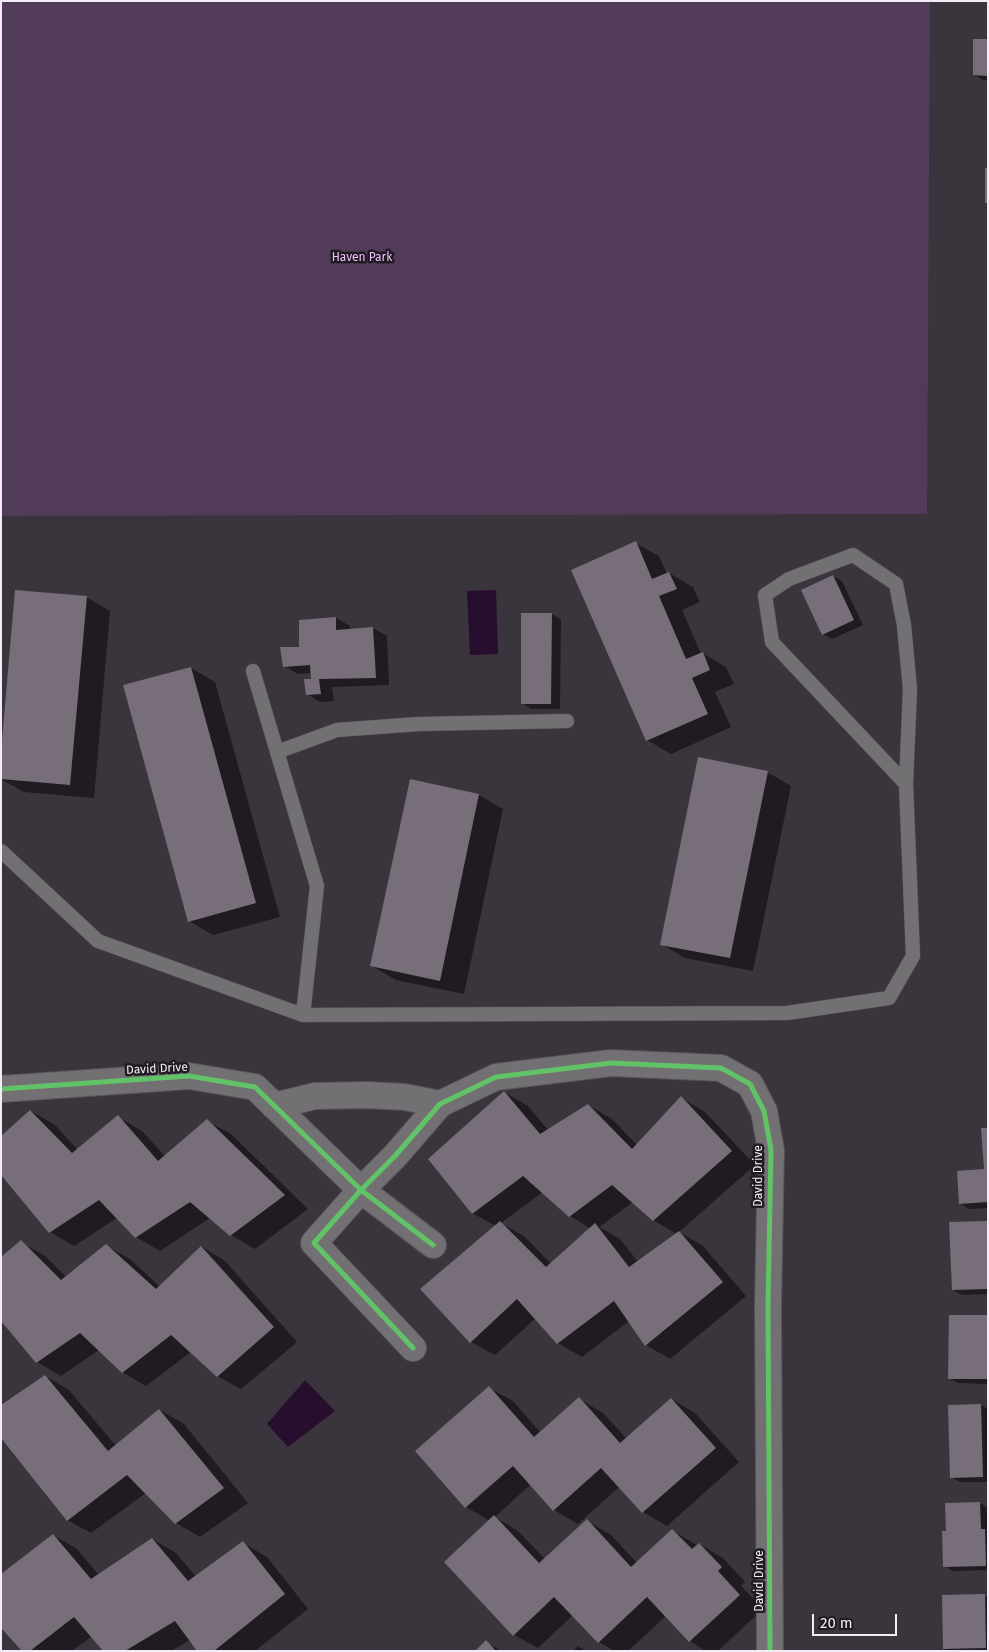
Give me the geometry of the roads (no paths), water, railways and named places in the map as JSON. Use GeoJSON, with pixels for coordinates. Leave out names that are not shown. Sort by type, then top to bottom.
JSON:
{"type":"FeatureCollection","features":[{"type":"Feature","properties":{"kind":"street","name":"David Drive"},"geometry":{"type":"LineString","coordinates":[[361,1190],[395,1156],[440,1104],[496,1077],[611,1063],[721,1068],[750,1084],[764,1111],[771,1150],[768,1306],[770,1651]]}},
{"type":"Feature","properties":{"kind":"street","name":"David Drive"},"geometry":{"type":"LineString","coordinates":[[1,1089],[189,1076],[254,1087],[361,1190],[433,1245]]}},
{"type":"Feature","properties":{"kind":"street"},"geometry":{"type":"LineString","coordinates":[[274,1106],[315,1096],[366,1095],[405,1097],[440,1104]]}},
{"type":"Feature","properties":{"kind":"street"},"geometry":{"type":"LineString","coordinates":[[361,1190],[314,1243],[413,1348]]}},
{"type":"Feature","properties":{"kind":"lane"},"geometry":{"type":"LineString","coordinates":[[1,851],[98,941],[303,1015],[787,1013],[889,998],[913,956],[906,784],[910,689],[904,624],[896,584],[853,555],[789,579],[765,595],[772,642],[906,784]]}},
{"type":"Feature","properties":{"kind":"lane"},"geometry":{"type":"LineString","coordinates":[[253,671],[317,886],[303,1015]]}},
{"type":"Feature","properties":{"kind":"lane"},"geometry":{"type":"LineString","coordinates":[[277,752],[337,730],[419,724],[567,721]]}},
{"type":"Feature","properties":{"kind":"park label","name":"Haven Park"},"geometry":{"type":"Point","coordinates":[362,258]}}]}
